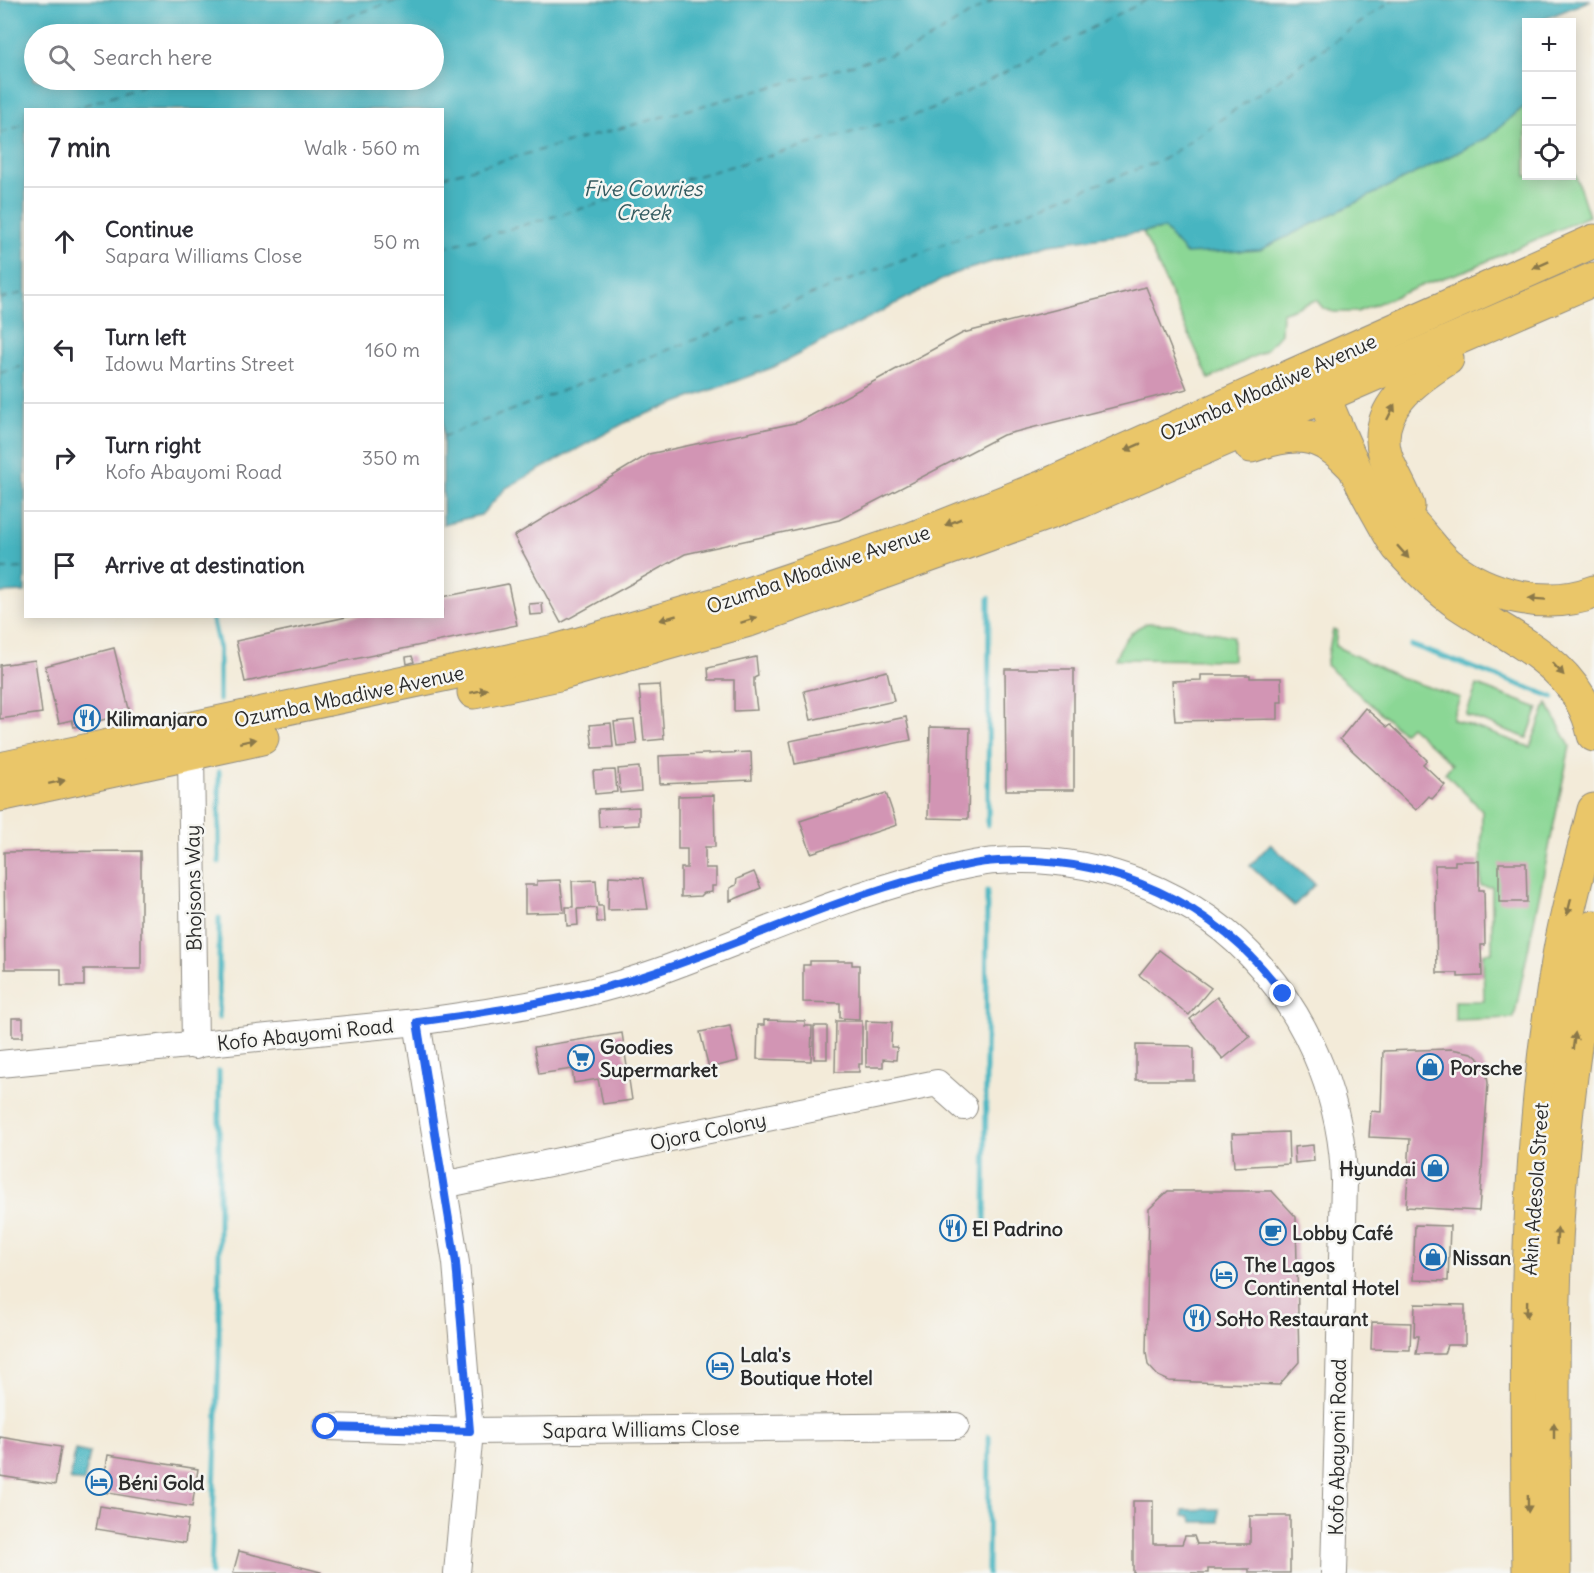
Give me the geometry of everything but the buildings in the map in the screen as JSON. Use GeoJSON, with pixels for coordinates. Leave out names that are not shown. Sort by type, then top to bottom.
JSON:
{"type":"FeatureCollection","features":[{"type":"Feature","properties":{"kind":"main road","name":"Ozumba Mbadiwe Avenue"},"geometry":{"type":"LineString","coordinates":[[0,769],[188,742],[559,674],[749,620],[1079,502],[1326,379],[1594,241]]}},
{"type":"Feature","properties":{"kind":"main road","name":"Ozumba Mbadiwe Avenue"},"geometry":{"type":"LineString","coordinates":[[0,795],[188,742],[555,651],[730,600],[911,539],[1326,379],[1497,322],[1594,279]]}},
{"type":"Feature","properties":{"kind":"main road"},"geometry":{"type":"LineString","coordinates":[[1414,526],[1403,491],[1385,454],[1384,426],[1389,414],[1412,383],[1471,344],[1497,322]]}},
{"type":"Feature","properties":{"kind":"main road"},"geometry":{"type":"LineString","coordinates":[[1326,379],[1353,466],[1402,551],[1421,572],[1457,602],[1550,660],[1581,699],[1594,735]]}},
{"type":"Feature","properties":{"kind":"main road"},"geometry":{"type":"LineString","coordinates":[[1326,379],[1395,507],[1449,564],[1488,588],[1511,596],[1559,600],[1594,592]]}},
{"type":"Feature","properties":{"kind":"main road"},"geometry":{"type":"LineString","coordinates":[[1079,502],[1179,475],[1284,436],[1318,438],[1337,450],[1353,466]]}},
{"type":"Feature","properties":{"kind":"main road","name":"Akin Adesola Street"},"geometry":{"type":"LineString","coordinates":[[1529,1573],[1526,1359],[1528,1258],[1536,1159],[1558,958],[1594,810]]}},
{"type":"Feature","properties":{"kind":"main road","name":"Akin Adesola Street"},"geometry":{"type":"LineString","coordinates":[[1554,1573],[1554,1335],[1560,1187],[1572,1053],[1594,927]]}},
{"type":"Feature","properties":{"kind":"street","name":"Bhojsons Way"},"geometry":{"type":"LineString","coordinates":[[188,742],[195,1046]]}},
{"type":"Feature","properties":{"kind":"street","name":"Kofo Abayomi Road"},"geometry":{"type":"LineString","coordinates":[[0,1064],[417,1022],[478,1013],[602,988],[654,973],[885,886],[997,861],[1051,862],[1091,868],[1132,879],[1167,894],[1199,912],[1248,951],[1283,994],[1315,1053],[1339,1125],[1344,1182],[1334,1573]]}},
{"type":"Feature","properties":{"kind":"street"},"geometry":{"type":"LineString","coordinates":[[417,1022],[456,1263],[470,1431],[457,1573]]}},
{"type":"Feature","properties":{"kind":"street","name":"Ojora Colony"},"geometry":{"type":"LineString","coordinates":[[443,1185],[937,1083],[964,1107]]}},
{"type":"Feature","properties":{"kind":"street","name":"Sapara Williams Close"},"geometry":{"type":"LineString","coordinates":[[326,1427],[470,1431],[956,1426]]}},
{"type":"Feature","properties":{"kind":"green space"},"geometry":{"type":"Polygon","coordinates":[[[1522,108],[1522,180],[1576,180],[1576,176],[1589,216],[1467,270],[1357,312],[1333,312],[1323,308],[1316,300],[1282,313],[1281,333],[1265,351],[1209,379],[1143,232],[1164,229],[1486,138],[1522,108]]]}},
{"type":"Feature","properties":{"kind":"green space"},"geometry":{"type":"Polygon","coordinates":[[[1147,623],[1171,624],[1233,636],[1233,660],[1115,659],[1127,638],[1147,623]]]}},
{"type":"Feature","properties":{"kind":"green space"},"geometry":{"type":"Polygon","coordinates":[[[1333,630],[1337,630],[1335,646],[1399,677],[1460,698],[1452,719],[1530,747],[1547,703],[1570,746],[1514,1018],[1455,1020],[1455,1001],[1484,1001],[1483,953],[1492,952],[1492,887],[1481,886],[1482,810],[1445,773],[1452,764],[1410,726],[1403,733],[1326,665],[1333,630]]]}},
{"type":"Feature","properties":{"kind":"green space"},"geometry":{"type":"Polygon","coordinates":[[[1477,685],[1538,708],[1527,738],[1466,715],[1477,685]]]}},
{"type":"Feature","properties":{"kind":"water","name":"Five Cowries Creek"},"geometry":{"type":"Polygon","coordinates":[[[0,0],[1591,0],[1547,18],[1522,18],[1522,108],[1487,138],[1260,250],[1186,254],[1164,229],[1050,244],[953,274],[774,367],[630,420],[506,488],[481,515],[444,524],[444,108],[24,108],[24,592],[0,593],[0,0]]]}},
{"type":"Feature","properties":{"kind":"water"},"geometry":{"type":"Polygon","coordinates":[[[1270,844],[1315,884],[1294,906],[1250,866],[1270,844]]]}},
{"type":"Feature","properties":{"kind":"water"},"geometry":{"type":"Polygon","coordinates":[[[75,1450],[90,1453],[84,1482],[70,1480],[75,1450]]]}},
{"type":"Feature","properties":{"kind":"water"},"geometry":{"type":"Polygon","coordinates":[[[1219,1509],[1219,1522],[1193,1522],[1190,1517],[1183,1516],[1183,1510],[1219,1509]]]}},
{"type":"Feature","properties":{"kind":"waterway"},"geometry":{"type":"LineString","coordinates":[[988,825],[989,598]]}},
{"type":"Feature","properties":{"kind":"waterway"},"geometry":{"type":"LineString","coordinates":[[212,618],[219,648],[219,700]]}},
{"type":"Feature","properties":{"kind":"waterway"},"geometry":{"type":"LineString","coordinates":[[1411,645],[1553,697]]}},
{"type":"Feature","properties":{"kind":"waterway"},"geometry":{"type":"LineString","coordinates":[[219,772],[219,862]]}},
{"type":"Feature","properties":{"kind":"waterway"},"geometry":{"type":"LineString","coordinates":[[985,1234],[987,891]]}},
{"type":"Feature","properties":{"kind":"waterway"},"geometry":{"type":"LineString","coordinates":[[219,918],[219,1018]]}},
{"type":"Feature","properties":{"kind":"waterway"},"geometry":{"type":"LineString","coordinates":[[211,1573],[219,1357],[219,1071]]}},
{"type":"Feature","properties":{"kind":"waterway"},"geometry":{"type":"LineString","coordinates":[[988,1573],[989,1436]]}},
{"type":"Feature","properties":{"kind":"ferry route"},"geometry":{"type":"LineString","coordinates":[[326,24],[399,0]]}},
{"type":"Feature","properties":{"kind":"ferry route"},"geometry":{"type":"LineString","coordinates":[[444,176],[914,48],[993,0]]}},
{"type":"Feature","properties":{"kind":"ferry route"},"geometry":{"type":"LineString","coordinates":[[444,247],[931,110],[1147,0]]}},
{"type":"Feature","properties":{"kind":"ferry route"},"geometry":{"type":"LineString","coordinates":[[444,436],[1164,159],[1393,0]]}},
{"type":"Feature","properties":{"kind":"ferry route"},"geometry":{"type":"LineString","coordinates":[[76,108],[130,90]]}},
{"type":"Feature","properties":{"kind":"ferry route"},"geometry":{"type":"LineString","coordinates":[[0,133],[24,125]]}},
{"type":"Feature","properties":{"kind":"ferry route"},"geometry":{"type":"LineString","coordinates":[[0,299],[24,293]]}},
{"type":"Feature","properties":{"kind":"ferry route"},"geometry":{"type":"LineString","coordinates":[[0,373],[24,366]]}},
{"type":"Feature","properties":{"kind":"ferry route"},"geometry":{"type":"LineString","coordinates":[[0,569],[24,568]]}},
{"type":"Feature","properties":{"kind":"place","name":"Kilimanjaro"},"geometry":{"type":"Point","coordinates":[87,718]}},
{"type":"Feature","properties":{"kind":"place","name":"Goodies Supermarket"},"geometry":{"type":"Point","coordinates":[581,1058]}},
{"type":"Feature","properties":{"kind":"place","name":"Porsche"},"geometry":{"type":"Point","coordinates":[1430,1067]}},
{"type":"Feature","properties":{"kind":"place","name":"Hyundai"},"geometry":{"type":"Point","coordinates":[1435,1168]}},
{"type":"Feature","properties":{"kind":"place","name":"El Padrino"},"geometry":{"type":"Point","coordinates":[953,1228]}},
{"type":"Feature","properties":{"kind":"place","name":"Lobby Café"},"geometry":{"type":"Point","coordinates":[1273,1232]}},
{"type":"Feature","properties":{"kind":"place","name":"Nissan"},"geometry":{"type":"Point","coordinates":[1433,1257]}},
{"type":"Feature","properties":{"kind":"place","name":"The Lagos Continental Hotel"},"geometry":{"type":"Point","coordinates":[1224,1275]}},
{"type":"Feature","properties":{"kind":"place","name":"SoHo Restaurant"},"geometry":{"type":"Point","coordinates":[1197,1318]}},
{"type":"Feature","properties":{"kind":"place","name":"Lala's Boutique Hotel"},"geometry":{"type":"Point","coordinates":[720,1366]}},
{"type":"Feature","properties":{"kind":"place","name":"Béni Gold"},"geometry":{"type":"Point","coordinates":[99,1482]}},
{"type":"Feature","properties":{"kind":"route"},"geometry":{"type":"LineString","coordinates":[[326,1427],[470,1431],[456,1263],[417,1022],[478,1013],[602,988],[654,973],[885,886],[997,861],[1051,862],[1091,868],[1132,879],[1167,894],[1199,912],[1248,951],[1283,994]]}}]}
